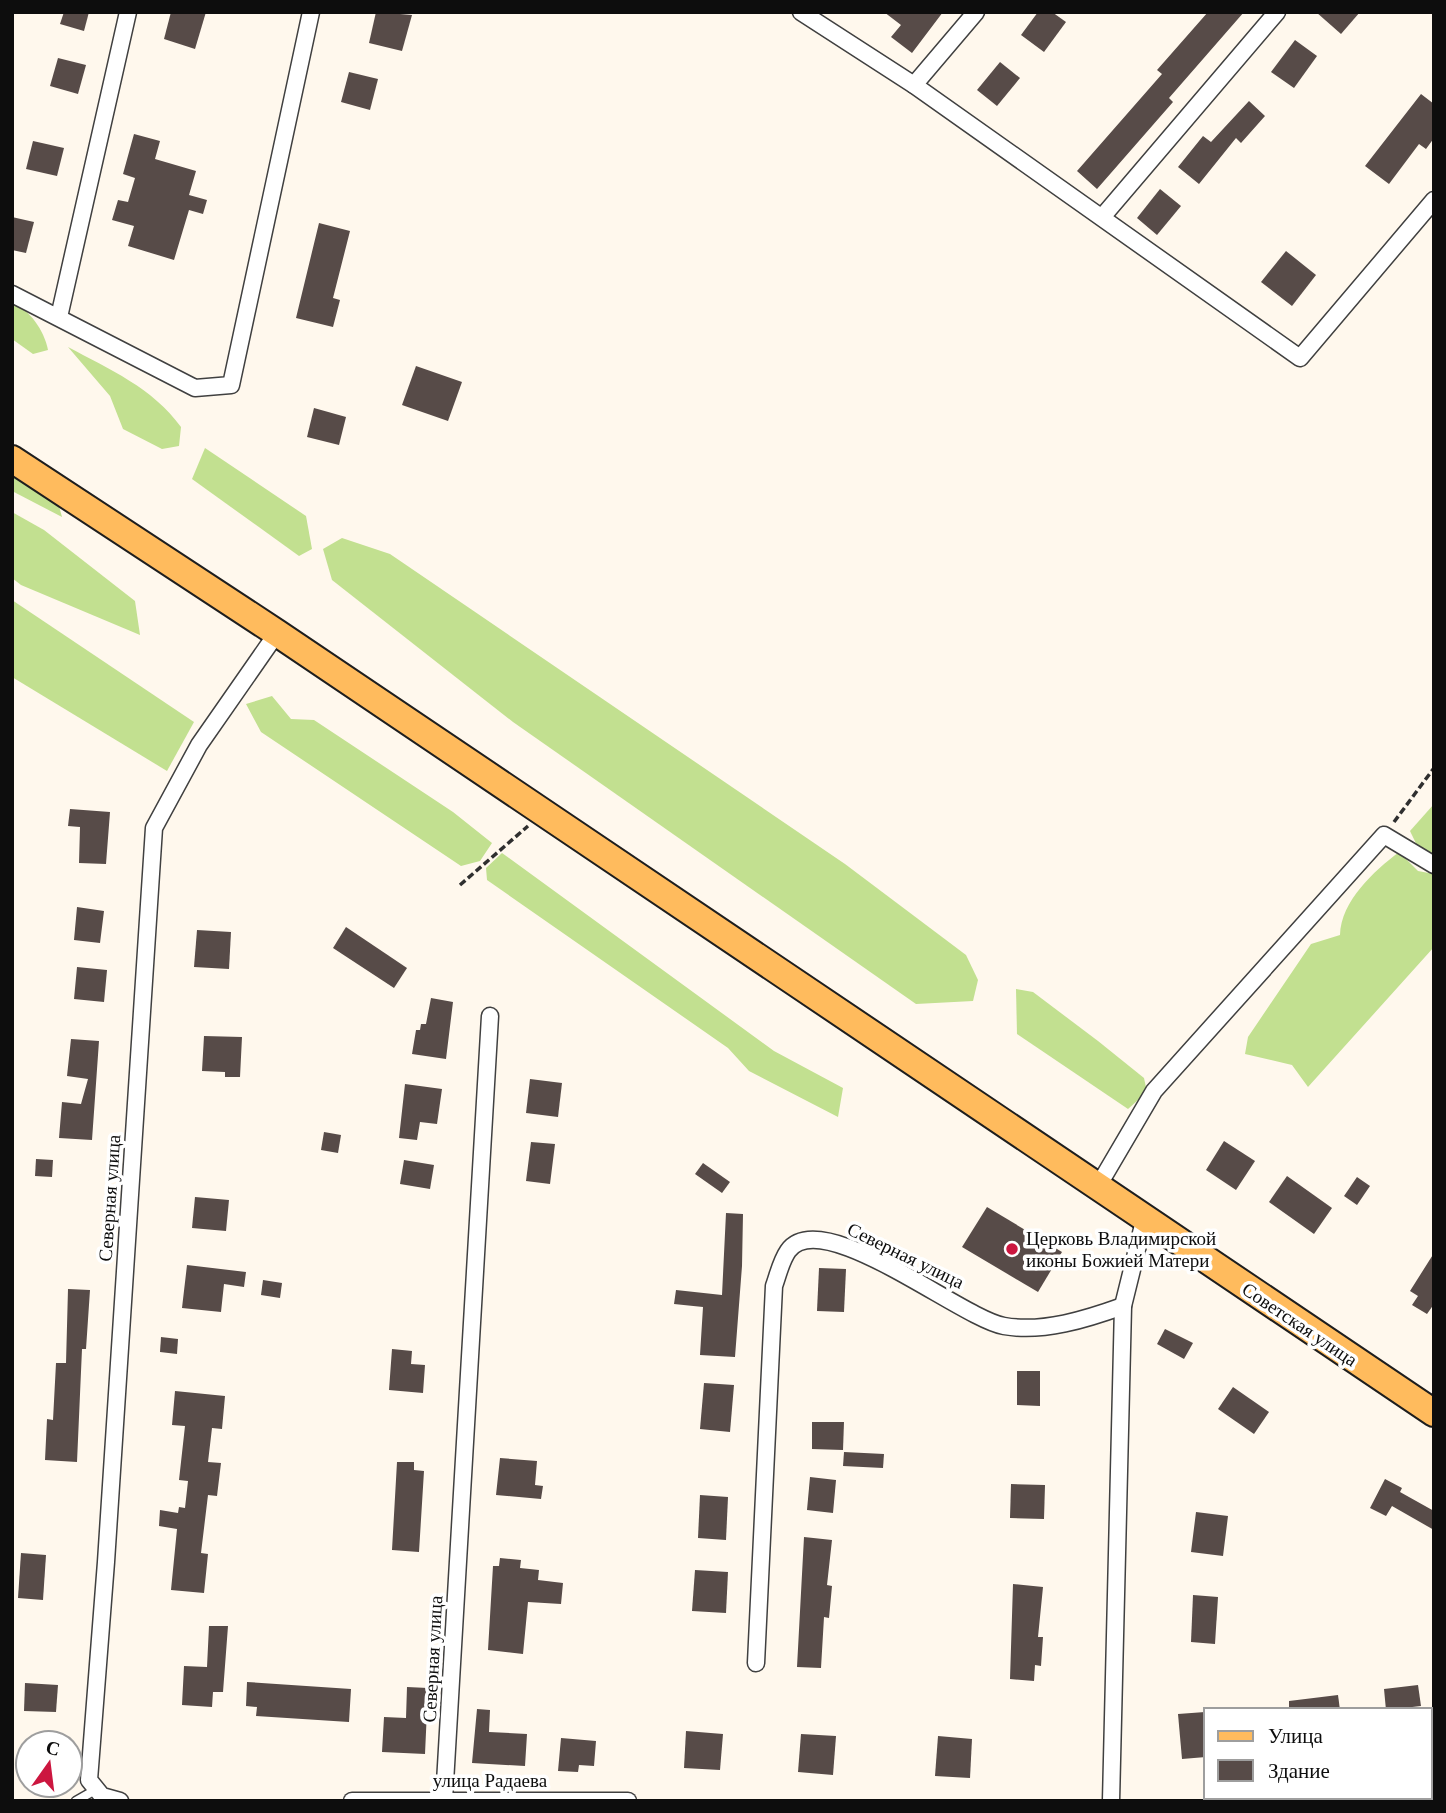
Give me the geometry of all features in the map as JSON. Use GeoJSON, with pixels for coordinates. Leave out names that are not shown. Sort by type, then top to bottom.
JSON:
{"type":"FeatureCollection","features":[{"type":"Feature","properties":{"kind":"main road","name":"Советская улица"},"geometry":{"type":"LineString","coordinates":[[12,459],[278,633],[1144,1220],[1434,1413]]}},
{"type":"Feature","properties":{"kind":"street"},"geometry":{"type":"LineString","coordinates":[[59,317],[128,12]]}},
{"type":"Feature","properties":{"kind":"street"},"geometry":{"type":"LineString","coordinates":[[12,293],[195,388],[231,385],[311,12]]}},
{"type":"Feature","properties":{"kind":"street"},"geometry":{"type":"LineString","coordinates":[[801,12],[914,85],[1103,216],[1300,358],[1434,200]]}},
{"type":"Feature","properties":{"kind":"street"},"geometry":{"type":"LineString","coordinates":[[914,85],[976,12]]}},
{"type":"Feature","properties":{"kind":"street"},"geometry":{"type":"LineString","coordinates":[[1103,216],[1277,12]]}},
{"type":"Feature","properties":{"kind":"street","name":"Северная улица"},"geometry":{"type":"LineString","coordinates":[[99,1793],[89,1780],[107,1548],[154,828],[199,745],[278,633]]}},
{"type":"Feature","properties":{"kind":"street"},"geometry":{"type":"LineString","coordinates":[[1097,1188],[1154,1091],[1384,835],[1434,865]]}},
{"type":"Feature","properties":{"kind":"street","name":"Северная улица"},"geometry":{"type":"LineString","coordinates":[[444,1800],[490,1016]]}},
{"type":"Feature","properties":{"kind":"street"},"geometry":{"type":"LineString","coordinates":[[1111,1801],[1124,1306],[1144,1220]]}},
{"type":"Feature","properties":{"kind":"street","name":"Северная улица"},"geometry":{"type":"LineString","coordinates":[[756,1663],[774,1286],[789,1250],[808,1239],[843,1244],[1002,1326],[1035,1327],[1084,1320],[1124,1306]]}},
{"type":"Feature","properties":{"kind":"street"},"geometry":{"type":"LineString","coordinates":[[99,1793],[120,1801]]}},
{"type":"Feature","properties":{"kind":"street","name":"улица Радаева"},"geometry":{"type":"LineString","coordinates":[[352,1801],[628,1801]]}},
{"type":"Feature","properties":{"kind":"lane"},"geometry":{"type":"LineString","coordinates":[[76,1801],[99,1793]]}},
{"type":"Feature","properties":{"kind":"path"},"geometry":{"type":"LineString","coordinates":[[1384,835],[1434,768]]}},
{"type":"Feature","properties":{"kind":"path"},"geometry":{"type":"LineString","coordinates":[[460,886],[543,813]]}},
{"type":"Feature","properties":{"kind":"green space"},"geometry":{"type":"Polygon","coordinates":[[[12,301],[25,310],[35,322],[48,350],[33,354],[12,339],[12,301]]]}},
{"type":"Feature","properties":{"kind":"green space"},"geometry":{"type":"Polygon","coordinates":[[[68,347],[144,390],[157,401],[181,427],[179,446],[162,449],[123,429],[110,396],[68,347]]]}},
{"type":"Feature","properties":{"kind":"green space"},"geometry":{"type":"Polygon","coordinates":[[[205,448],[306,516],[312,549],[299,556],[192,479],[205,448]]]}},
{"type":"Feature","properties":{"kind":"green space"},"geometry":{"type":"Polygon","coordinates":[[[12,474],[56,495],[62,517],[12,491],[12,474]]]}},
{"type":"Feature","properties":{"kind":"green space"},"geometry":{"type":"Polygon","coordinates":[[[12,512],[44,530],[135,601],[140,635],[21,585],[12,578],[12,512]]]}},
{"type":"Feature","properties":{"kind":"green space"},"geometry":{"type":"Polygon","coordinates":[[[342,538],[390,554],[845,864],[966,955],[978,980],[973,1001],[916,1004],[513,722],[332,580],[323,549],[342,538]]]}},
{"type":"Feature","properties":{"kind":"green space"},"geometry":{"type":"Polygon","coordinates":[[[12,600],[194,722],[167,771],[12,677],[12,600]]]}},
{"type":"Feature","properties":{"kind":"green space"},"geometry":{"type":"Polygon","coordinates":[[[272,696],[291,719],[314,720],[453,812],[492,843],[480,861],[461,866],[261,732],[246,704],[272,696]]]}},
{"type":"Feature","properties":{"kind":"green space"},"geometry":{"type":"Polygon","coordinates":[[[1434,804],[1434,862],[1424,860],[1410,831],[1434,804]]]}},
{"type":"Feature","properties":{"kind":"green space"},"geometry":{"type":"Polygon","coordinates":[[[1399,852],[1418,871],[1434,874],[1434,947],[1308,1087],[1292,1065],[1245,1054],[1248,1037],[1311,944],[1340,935],[1346,910],[1360,888],[1399,852]]]}},
{"type":"Feature","properties":{"kind":"green space"},"geometry":{"type":"Polygon","coordinates":[[[502,853],[774,1051],[843,1088],[838,1117],[749,1071],[728,1048],[487,880],[486,868],[502,853]]]}},
{"type":"Feature","properties":{"kind":"green space"},"geometry":{"type":"Polygon","coordinates":[[[1016,989],[1033,992],[1098,1041],[1144,1078],[1147,1092],[1128,1109],[1017,1034],[1016,989]]]}},
{"type":"Feature","properties":{"kind":"building"},"geometry":{"type":"Polygon","coordinates":[[[64,12],[89,12],[84,31],[60,24],[64,12]]]}},
{"type":"Feature","properties":{"kind":"building"},"geometry":{"type":"Polygon","coordinates":[[[171,12],[206,12],[195,49],[164,39],[171,12]]]}},
{"type":"Feature","properties":{"kind":"building"},"geometry":{"type":"Polygon","coordinates":[[[376,12],[412,15],[402,51],[369,43],[376,12]]]}},
{"type":"Feature","properties":{"kind":"building"},"geometry":{"type":"Polygon","coordinates":[[[884,12],[943,12],[912,53],[891,37],[901,25],[884,12]]]}},
{"type":"Feature","properties":{"kind":"building"},"geometry":{"type":"Polygon","coordinates":[[[1038,12],[1052,12],[1066,22],[1044,52],[1021,35],[1038,12]]]}},
{"type":"Feature","properties":{"kind":"building"},"geometry":{"type":"Polygon","coordinates":[[[1208,12],[1244,12],[1169,98],[1173,102],[1097,189],[1077,171],[1162,74],[1157,70],[1208,12]]]}},
{"type":"Feature","properties":{"kind":"building"},"geometry":{"type":"Polygon","coordinates":[[[1316,12],[1360,12],[1341,34],[1316,12]]]}},
{"type":"Feature","properties":{"kind":"building"},"geometry":{"type":"Polygon","coordinates":[[[1295,40],[1317,56],[1294,88],[1271,72],[1295,40]]]}},
{"type":"Feature","properties":{"kind":"building"},"geometry":{"type":"Polygon","coordinates":[[[58,58],[86,65],[78,94],[50,86],[58,58]]]}},
{"type":"Feature","properties":{"kind":"building"},"geometry":{"type":"Polygon","coordinates":[[[1000,62],[1020,78],[997,106],[977,90],[1000,62]]]}},
{"type":"Feature","properties":{"kind":"building"},"geometry":{"type":"Polygon","coordinates":[[[349,72],[378,79],[370,110],[341,102],[349,72]]]}},
{"type":"Feature","properties":{"kind":"building"},"geometry":{"type":"Polygon","coordinates":[[[1421,94],[1434,104],[1434,138],[1426,149],[1419,144],[1389,184],[1365,166],[1421,94]]]}},
{"type":"Feature","properties":{"kind":"building"},"geometry":{"type":"Polygon","coordinates":[[[1249,101],[1265,116],[1241,143],[1236,138],[1199,184],[1178,167],[1203,136],[1211,142],[1249,101]]]}},
{"type":"Feature","properties":{"kind":"building"},"geometry":{"type":"Polygon","coordinates":[[[134,134],[160,141],[155,159],[196,171],[189,195],[207,200],[203,214],[189,210],[174,260],[128,246],[134,226],[112,220],[118,200],[128,202],[135,178],[123,174],[134,134]]]}},
{"type":"Feature","properties":{"kind":"building"},"geometry":{"type":"Polygon","coordinates":[[[33,141],[64,148],[57,176],[26,169],[33,141]]]}},
{"type":"Feature","properties":{"kind":"building"},"geometry":{"type":"Polygon","coordinates":[[[1160,189],[1181,206],[1157,235],[1137,218],[1160,189]]]}},
{"type":"Feature","properties":{"kind":"building"},"geometry":{"type":"Polygon","coordinates":[[[12,217],[34,222],[26,253],[12,250],[12,217]]]}},
{"type":"Feature","properties":{"kind":"building"},"geometry":{"type":"Polygon","coordinates":[[[319,223],[350,231],[333,298],[340,300],[333,327],[296,318],[319,223]]]}},
{"type":"Feature","properties":{"kind":"building"},"geometry":{"type":"Polygon","coordinates":[[[1286,251],[1316,275],[1292,306],[1261,282],[1286,251]]]}},
{"type":"Feature","properties":{"kind":"building"},"geometry":{"type":"Polygon","coordinates":[[[416,366],[462,382],[448,421],[402,405],[416,366]]]}},
{"type":"Feature","properties":{"kind":"building"},"geometry":{"type":"Polygon","coordinates":[[[314,408],[346,417],[339,445],[307,437],[314,408]]]}},
{"type":"Feature","properties":{"kind":"building"},"geometry":{"type":"Polygon","coordinates":[[[70,809],[110,812],[106,864],[79,863],[80,827],[68,826],[70,809]]]}},
{"type":"Feature","properties":{"kind":"building"},"geometry":{"type":"Polygon","coordinates":[[[77,907],[104,911],[100,943],[74,940],[77,907]]]}},
{"type":"Feature","properties":{"kind":"building"},"geometry":{"type":"Polygon","coordinates":[[[346,927],[407,968],[394,988],[333,948],[346,927]]]}},
{"type":"Feature","properties":{"kind":"building"},"geometry":{"type":"Polygon","coordinates":[[[197,930],[231,932],[229,969],[194,967],[197,930]]]}},
{"type":"Feature","properties":{"kind":"building"},"geometry":{"type":"Polygon","coordinates":[[[77,967],[107,970],[104,1002],[74,999],[77,967]]]}},
{"type":"Feature","properties":{"kind":"building"},"geometry":{"type":"Polygon","coordinates":[[[431,998],[453,1002],[446,1059],[412,1054],[416,1030],[420,1030],[421,1024],[426,1024],[431,998]]]}},
{"type":"Feature","properties":{"kind":"building"},"geometry":{"type":"Polygon","coordinates":[[[204,1036],[242,1037],[240,1077],[225,1077],[225,1072],[202,1071],[204,1036]]]}},
{"type":"Feature","properties":{"kind":"building"},"geometry":{"type":"Polygon","coordinates":[[[71,1039],[99,1041],[92,1140],[59,1138],[62,1102],[81,1104],[88,1079],[67,1076],[71,1039]]]}},
{"type":"Feature","properties":{"kind":"building"},"geometry":{"type":"Polygon","coordinates":[[[530,1079],[562,1083],[558,1117],[526,1113],[530,1079]]]}},
{"type":"Feature","properties":{"kind":"building"},"geometry":{"type":"Polygon","coordinates":[[[405,1084],[442,1089],[437,1124],[420,1122],[417,1140],[399,1138],[405,1084]]]}},
{"type":"Feature","properties":{"kind":"building"},"geometry":{"type":"Polygon","coordinates":[[[324,1132],[341,1135],[338,1153],[321,1150],[324,1132]]]}},
{"type":"Feature","properties":{"kind":"building"},"geometry":{"type":"Polygon","coordinates":[[[1224,1141],[1255,1161],[1236,1190],[1206,1170],[1224,1141]]]}},
{"type":"Feature","properties":{"kind":"building"},"geometry":{"type":"Polygon","coordinates":[[[531,1142],[555,1144],[550,1184],[526,1181],[531,1142]]]}},
{"type":"Feature","properties":{"kind":"building"},"geometry":{"type":"Polygon","coordinates":[[[36,1159],[53,1160],[52,1177],[35,1176],[36,1159]]]}},
{"type":"Feature","properties":{"kind":"building"},"geometry":{"type":"Polygon","coordinates":[[[404,1160],[434,1165],[430,1189],[400,1184],[404,1160]]]}},
{"type":"Feature","properties":{"kind":"building"},"geometry":{"type":"Polygon","coordinates":[[[703,1163],[730,1182],[722,1193],[695,1174],[703,1163]]]}},
{"type":"Feature","properties":{"kind":"building"},"geometry":{"type":"Polygon","coordinates":[[[1287,1176],[1332,1208],[1314,1234],[1269,1202],[1287,1176]]]}},
{"type":"Feature","properties":{"kind":"building"},"geometry":{"type":"Polygon","coordinates":[[[1357,1177],[1370,1186],[1357,1205],[1344,1196],[1357,1177]]]}},
{"type":"Feature","properties":{"kind":"building"},"geometry":{"type":"Polygon","coordinates":[[[195,1197],[229,1200],[226,1231],[192,1228],[195,1197]]]}},
{"type":"Feature","properties":{"kind":"building","name":"Церковь Владимирской иконы Божией Матери"},"geometry":{"type":"Polygon","coordinates":[[[987,1207],[1062,1252],[1038,1292],[962,1247],[987,1207]]]}},
{"type":"Feature","properties":{"kind":"building"},"geometry":{"type":"Polygon","coordinates":[[[726,1213],[743,1214],[735,1357],[700,1355],[703,1307],[674,1304],[676,1290],[722,1295],[726,1213]]]}},
{"type":"Feature","properties":{"kind":"building"},"geometry":{"type":"Polygon","coordinates":[[[1434,1253],[1434,1304],[1427,1314],[1412,1305],[1418,1296],[1410,1291],[1434,1253]]]}},
{"type":"Feature","properties":{"kind":"building"},"geometry":{"type":"Polygon","coordinates":[[[187,1265],[246,1272],[244,1287],[224,1284],[221,1312],[182,1308],[187,1265]]]}},
{"type":"Feature","properties":{"kind":"building"},"geometry":{"type":"Polygon","coordinates":[[[819,1268],[846,1269],[844,1312],[817,1311],[819,1268]]]}},
{"type":"Feature","properties":{"kind":"building"},"geometry":{"type":"Polygon","coordinates":[[[263,1280],[282,1283],[280,1298],[261,1295],[263,1280]]]}},
{"type":"Feature","properties":{"kind":"building"},"geometry":{"type":"Polygon","coordinates":[[[68,1289],[90,1290],[86,1349],[82,1349],[77,1462],[45,1460],[47,1419],[53,1420],[56,1363],[66,1363],[68,1289]]]}},
{"type":"Feature","properties":{"kind":"building"},"geometry":{"type":"Polygon","coordinates":[[[1165,1329],[1193,1343],[1184,1359],[1157,1344],[1165,1329]]]}},
{"type":"Feature","properties":{"kind":"building"},"geometry":{"type":"Polygon","coordinates":[[[161,1337],[178,1339],[177,1354],[160,1352],[161,1337]]]}},
{"type":"Feature","properties":{"kind":"building"},"geometry":{"type":"Polygon","coordinates":[[[392,1349],[412,1351],[411,1364],[425,1365],[423,1393],[389,1390],[392,1349]]]}},
{"type":"Feature","properties":{"kind":"building"},"geometry":{"type":"Polygon","coordinates":[[[1017,1371],[1040,1371],[1040,1406],[1017,1405],[1017,1371]]]}},
{"type":"Feature","properties":{"kind":"building"},"geometry":{"type":"Polygon","coordinates":[[[704,1383],[734,1385],[730,1432],[700,1429],[704,1383]]]}},
{"type":"Feature","properties":{"kind":"building"},"geometry":{"type":"Polygon","coordinates":[[[1233,1387],[1269,1412],[1254,1434],[1218,1409],[1233,1387]]]}},
{"type":"Feature","properties":{"kind":"building"},"geometry":{"type":"Polygon","coordinates":[[[175,1391],[225,1396],[222,1429],[212,1428],[208,1462],[221,1463],[217,1496],[208,1495],[201,1553],[208,1554],[204,1593],[171,1590],[177,1529],[159,1526],[160,1510],[178,1513],[179,1507],[185,1508],[188,1481],[179,1480],[185,1426],[172,1425],[175,1391]]]}},
{"type":"Feature","properties":{"kind":"building"},"geometry":{"type":"Polygon","coordinates":[[[812,1422],[844,1422],[843,1450],[812,1449],[812,1422]]]}},
{"type":"Feature","properties":{"kind":"building"},"geometry":{"type":"Polygon","coordinates":[[[844,1452],[884,1454],[883,1468],[843,1466],[844,1452]]]}},
{"type":"Feature","properties":{"kind":"building"},"geometry":{"type":"Polygon","coordinates":[[[500,1458],[537,1461],[535,1485],[543,1486],[541,1499],[496,1495],[500,1458]]]}},
{"type":"Feature","properties":{"kind":"building"},"geometry":{"type":"Polygon","coordinates":[[[397,1462],[414,1462],[414,1470],[424,1471],[419,1552],[392,1550],[397,1462]]]}},
{"type":"Feature","properties":{"kind":"building"},"geometry":{"type":"Polygon","coordinates":[[[810,1477],[836,1480],[833,1513],[807,1510],[810,1477]]]}},
{"type":"Feature","properties":{"kind":"building"},"geometry":{"type":"Polygon","coordinates":[[[1385,1479],[1402,1488],[1400,1492],[1434,1511],[1434,1530],[1392,1506],[1386,1516],[1370,1508],[1385,1479]]]}},
{"type":"Feature","properties":{"kind":"building"},"geometry":{"type":"Polygon","coordinates":[[[1011,1484],[1045,1485],[1044,1519],[1010,1518],[1011,1484]]]}},
{"type":"Feature","properties":{"kind":"building"},"geometry":{"type":"Polygon","coordinates":[[[700,1495],[728,1497],[726,1540],[698,1538],[700,1495]]]}},
{"type":"Feature","properties":{"kind":"building"},"geometry":{"type":"Polygon","coordinates":[[[1196,1512],[1228,1516],[1223,1556],[1191,1552],[1196,1512]]]}},
{"type":"Feature","properties":{"kind":"building"},"geometry":{"type":"Polygon","coordinates":[[[804,1537],[832,1540],[827,1585],[832,1586],[829,1618],[824,1617],[821,1668],[797,1667],[804,1537]]]}},
{"type":"Feature","properties":{"kind":"building"},"geometry":{"type":"Polygon","coordinates":[[[21,1553],[46,1555],[43,1600],[18,1598],[21,1553]]]}},
{"type":"Feature","properties":{"kind":"building"},"geometry":{"type":"Polygon","coordinates":[[[500,1558],[521,1560],[520,1568],[539,1570],[538,1580],[563,1583],[561,1604],[528,1602],[523,1654],[488,1650],[493,1566],[499,1566],[500,1558]]]}},
{"type":"Feature","properties":{"kind":"building"},"geometry":{"type":"Polygon","coordinates":[[[695,1570],[728,1572],[726,1613],[692,1611],[695,1570]]]}},
{"type":"Feature","properties":{"kind":"building"},"geometry":{"type":"Polygon","coordinates":[[[1013,1584],[1043,1587],[1038,1637],[1043,1637],[1041,1666],[1035,1665],[1034,1681],[1010,1679],[1013,1584]]]}},
{"type":"Feature","properties":{"kind":"building"},"geometry":{"type":"Polygon","coordinates":[[[1193,1595],[1218,1597],[1215,1644],[1191,1642],[1193,1595]]]}},
{"type":"Feature","properties":{"kind":"building"},"geometry":{"type":"Polygon","coordinates":[[[209,1626],[228,1626],[223,1692],[213,1692],[212,1707],[182,1705],[184,1666],[207,1667],[209,1626]]]}},
{"type":"Feature","properties":{"kind":"building"},"geometry":{"type":"Polygon","coordinates":[[[247,1682],[351,1689],[349,1722],[256,1716],[257,1707],[246,1706],[247,1682]]]}},
{"type":"Feature","properties":{"kind":"building"},"geometry":{"type":"Polygon","coordinates":[[[25,1683],[58,1685],[56,1712],[24,1711],[25,1683]]]}},
{"type":"Feature","properties":{"kind":"building"},"geometry":{"type":"Polygon","coordinates":[[[1418,1685],[1421,1706],[1386,1708],[1384,1689],[1418,1685]]]}},
{"type":"Feature","properties":{"kind":"building"},"geometry":{"type":"Polygon","coordinates":[[[407,1687],[428,1688],[425,1754],[382,1752],[384,1717],[406,1718],[407,1687]]]}},
{"type":"Feature","properties":{"kind":"building"},"geometry":{"type":"Polygon","coordinates":[[[1338,1695],[1340,1708],[1289,1708],[1289,1701],[1338,1695]]]}},
{"type":"Feature","properties":{"kind":"building"},"geometry":{"type":"Polygon","coordinates":[[[477,1709],[490,1710],[489,1732],[527,1734],[525,1766],[472,1763],[477,1709]]]}},
{"type":"Feature","properties":{"kind":"building"},"geometry":{"type":"Polygon","coordinates":[[[1204,1712],[1204,1757],[1182,1759],[1178,1714],[1204,1712]]]}},
{"type":"Feature","properties":{"kind":"building"},"geometry":{"type":"Polygon","coordinates":[[[686,1731],[723,1734],[720,1770],[684,1768],[686,1731]]]}},
{"type":"Feature","properties":{"kind":"building"},"geometry":{"type":"Polygon","coordinates":[[[801,1734],[836,1736],[833,1775],[798,1772],[801,1734]]]}},
{"type":"Feature","properties":{"kind":"building"},"geometry":{"type":"Polygon","coordinates":[[[938,1736],[972,1739],[970,1778],[935,1776],[938,1736]]]}},
{"type":"Feature","properties":{"kind":"building"},"geometry":{"type":"Polygon","coordinates":[[[561,1738],[596,1741],[594,1766],[579,1765],[578,1772],[558,1771],[561,1738]]]}},
{"type":"Feature","properties":{"kind":"place","name":"Церковь Владимирской иконы Божией Матери"},"geometry":{"type":"Point","coordinates":[1012,1249]}}]}
